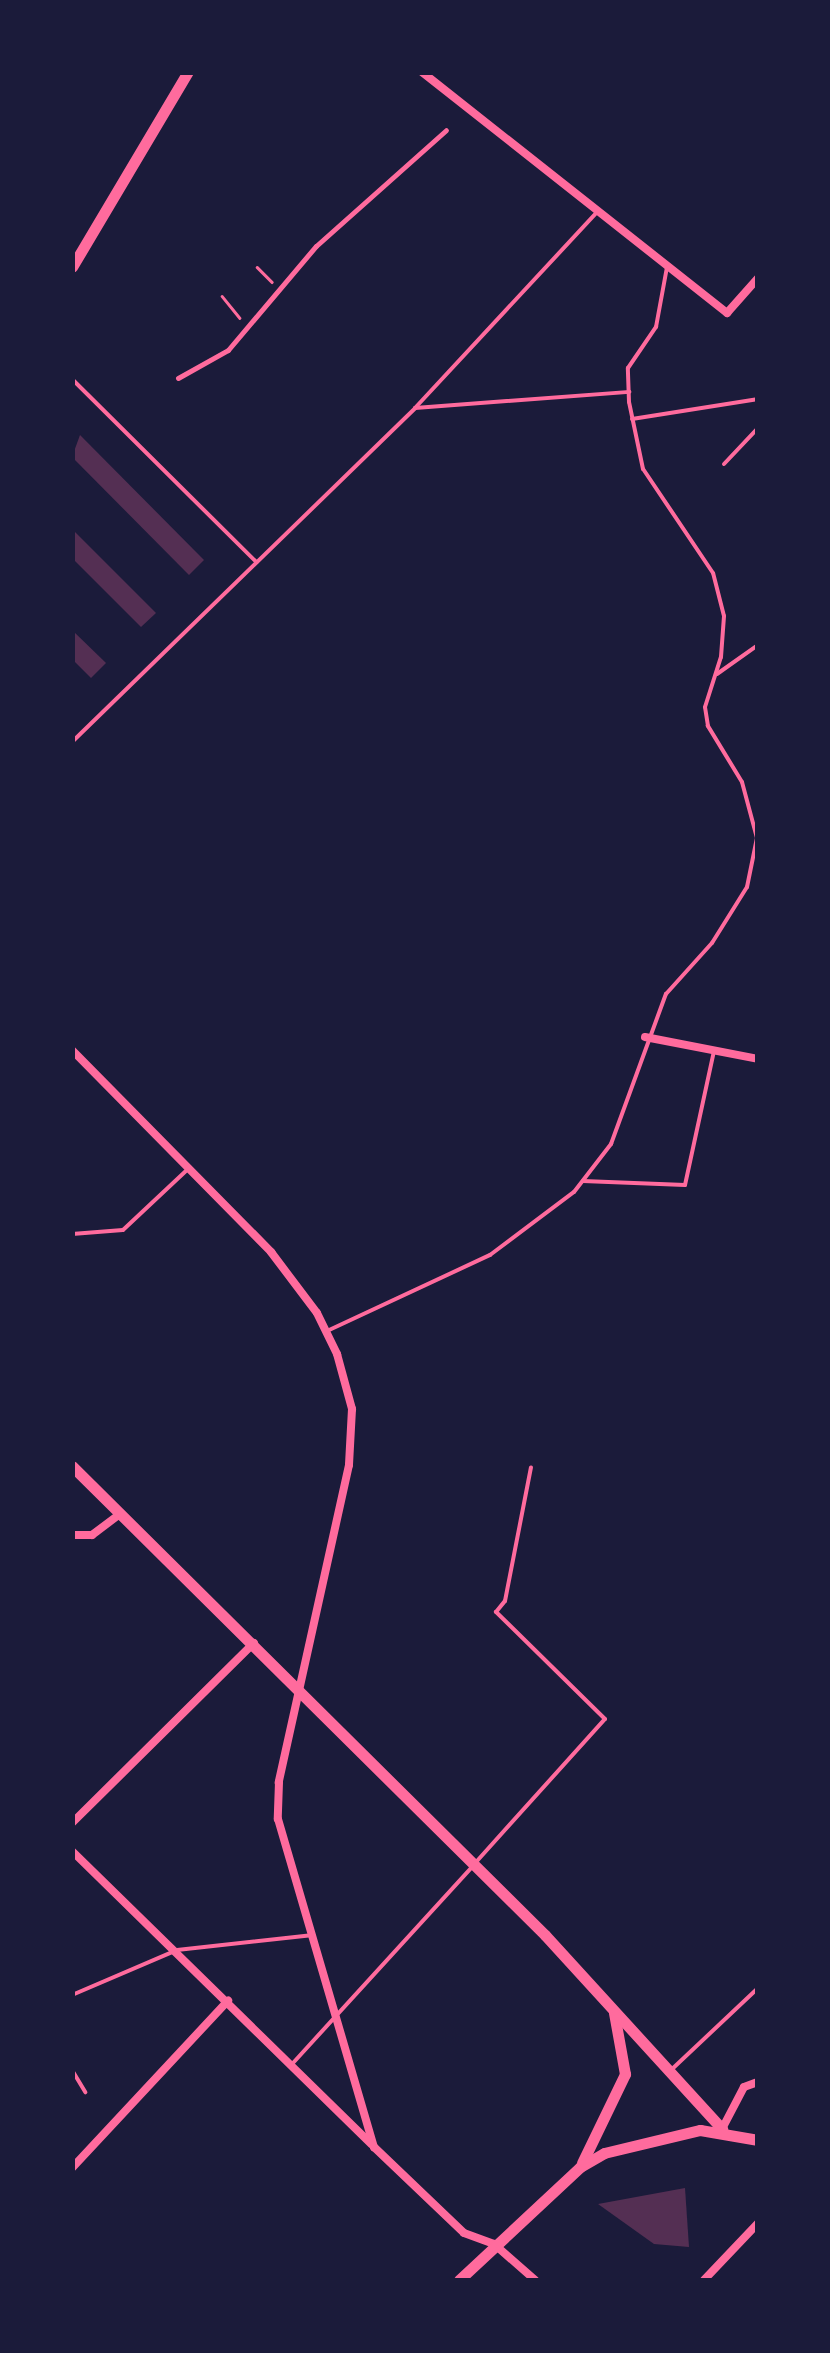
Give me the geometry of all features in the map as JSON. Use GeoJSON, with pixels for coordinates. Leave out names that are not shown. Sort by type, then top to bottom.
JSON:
{"type":"FeatureCollection","features":[{"type":"Feature","properties":{"kind":"main road"},"geometry":{"type":"LineString","coordinates":[[72,267],[188,72]]}},
{"type":"Feature","properties":{"kind":"main road"},"geometry":{"type":"LineString","coordinates":[[72,1466],[475,1863],[722,2129]]}},
{"type":"Feature","properties":{"kind":"main road"},"geometry":{"type":"LineString","coordinates":[[580,2166],[625,2074],[612,2009]]}},
{"type":"Feature","properties":{"kind":"main road"},"geometry":{"type":"LineString","coordinates":[[459,2280],[580,2166],[646,2139],[722,2129],[758,2140]]}},
{"type":"Feature","properties":{"kind":"street"},"geometry":{"type":"LineString","coordinates":[[422,72],[727,312],[758,278]]}},
{"type":"Feature","properties":{"kind":"street"},"geometry":{"type":"LineString","coordinates":[[178,378],[228,350],[316,246],[446,130]]}},
{"type":"Feature","properties":{"kind":"street"},"geometry":{"type":"LineString","coordinates":[[645,1037],[758,1059]]}},
{"type":"Feature","properties":{"kind":"street"},"geometry":{"type":"LineString","coordinates":[[72,1050],[280,1262],[328,1331],[348,1390],[352,1432],[302,1689],[279,1782],[278,1819],[374,2147]]}},
{"type":"Feature","properties":{"kind":"street"},"geometry":{"type":"LineString","coordinates":[[72,1535],[92,1535],[120,1513]]}},
{"type":"Feature","properties":{"kind":"street"},"geometry":{"type":"LineString","coordinates":[[72,1823],[255,1643]]}},
{"type":"Feature","properties":{"kind":"street"},"geometry":{"type":"LineString","coordinates":[[72,1852],[178,1950],[464,2233],[494,2244],[535,2280]]}},
{"type":"Feature","properties":{"kind":"street"},"geometry":{"type":"LineString","coordinates":[[72,2168],[228,2001]]}},
{"type":"Feature","properties":{"kind":"street"},"geometry":{"type":"LineString","coordinates":[[722,2129],[744,2086],[758,2082]]}},
{"type":"Feature","properties":{"kind":"street"},"geometry":{"type":"LineString","coordinates":[[704,2280],[758,2223]]}},
{"type":"Feature","properties":{"kind":"lane"},"geometry":{"type":"LineString","coordinates":[[72,742],[415,408],[597,212]]}},
{"type":"Feature","properties":{"kind":"lane"},"geometry":{"type":"LineString","coordinates":[[328,1331],[490,1255],[583,1180],[611,1144],[645,1037],[666,994],[712,943],[747,887],[757,838],[742,782],[708,726],[705,707],[715,675],[724,616],[713,573],[642,468],[628,392],[628,368],[656,327],[668,264]]}},
{"type":"Feature","properties":{"kind":"lane"},"geometry":{"type":"LineString","coordinates":[[72,379],[256,562]]}},
{"type":"Feature","properties":{"kind":"lane"},"geometry":{"type":"LineString","coordinates":[[415,408],[628,392]]}},
{"type":"Feature","properties":{"kind":"lane"},"geometry":{"type":"LineString","coordinates":[[632,419],[758,400]]}},
{"type":"Feature","properties":{"kind":"lane"},"geometry":{"type":"LineString","coordinates":[[724,464],[758,428]]}},
{"type":"Feature","properties":{"kind":"lane"},"geometry":{"type":"LineString","coordinates":[[715,675],[758,645]]}},
{"type":"Feature","properties":{"kind":"lane"},"geometry":{"type":"LineString","coordinates":[[583,1180],[685,1185],[714,1051]]}},
{"type":"Feature","properties":{"kind":"lane"},"geometry":{"type":"LineString","coordinates":[[72,1234],[123,1230],[189,1168]]}},
{"type":"Feature","properties":{"kind":"lane"},"geometry":{"type":"LineString","coordinates":[[294,2063],[605,1719],[496,1612],[505,1601],[531,1467]]}},
{"type":"Feature","properties":{"kind":"lane"},"geometry":{"type":"LineString","coordinates":[[72,1995],[178,1950],[314,1935]]}},
{"type":"Feature","properties":{"kind":"lane"},"geometry":{"type":"LineString","coordinates":[[669,2071],[758,1988]]}},
{"type":"Feature","properties":{"kind":"lane"},"geometry":{"type":"LineString","coordinates":[[72,2070],[85,2092]]}},
{"type":"Feature","properties":{"kind":"path"},"geometry":{"type":"LineString","coordinates":[[256,266],[280,290]]}},
{"type":"Feature","properties":{"kind":"building"},"geometry":{"type":"Polygon","coordinates":[[[80,435],[204,560],[189,575],[72,457],[80,435]]]}},
{"type":"Feature","properties":{"kind":"building"},"geometry":{"type":"Polygon","coordinates":[[[72,529],[156,613],[141,627],[72,558],[72,529]]]}},
{"type":"Feature","properties":{"kind":"building"},"geometry":{"type":"Polygon","coordinates":[[[72,630],[106,663],[91,678],[72,659],[72,630]]]}},
{"type":"Feature","properties":{"kind":"building"},"geometry":{"type":"Polygon","coordinates":[[[685,2188],[689,2247],[654,2244],[598,2204],[685,2188]]]}}]}
